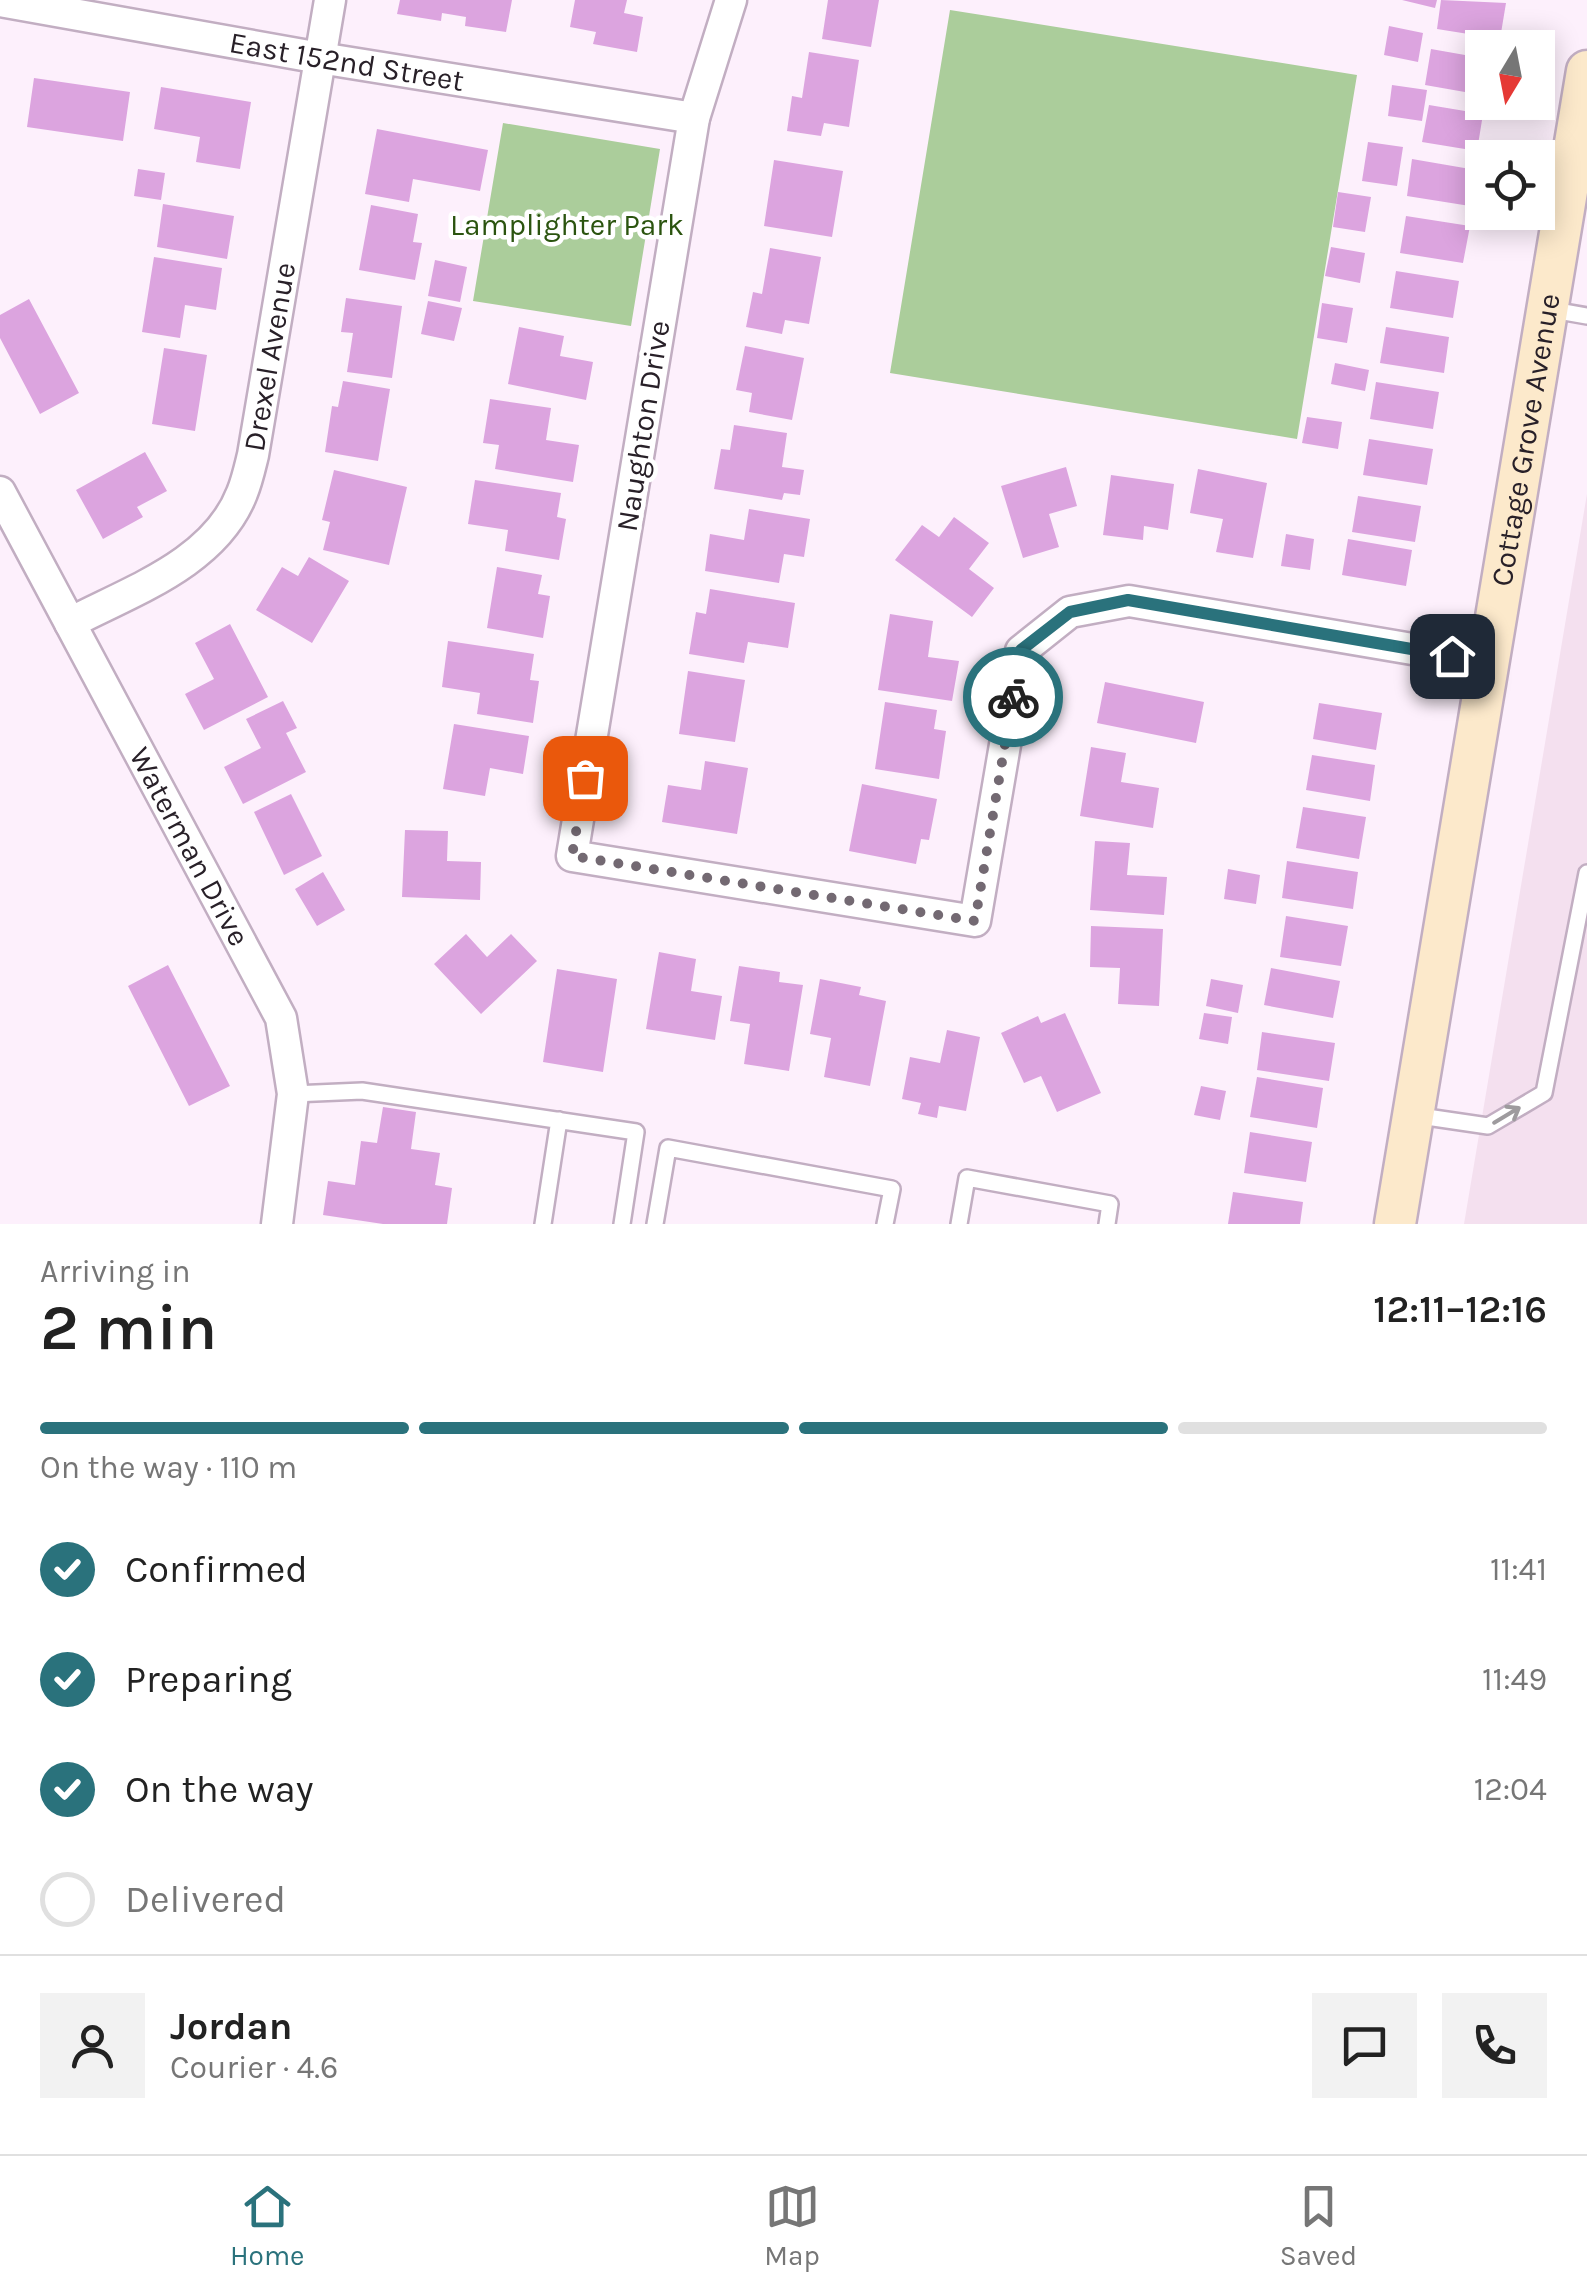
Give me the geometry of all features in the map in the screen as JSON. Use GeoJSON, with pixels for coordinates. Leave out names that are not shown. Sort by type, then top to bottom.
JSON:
{"type":"FeatureCollection","features":[{"type":"Feature","properties":{"kind":"main road","name":"Cottage Grove Avenue"},"geometry":{"type":"LineString","coordinates":[[1395,1224],[1547,309],[1576,202],[1587,71]]}},
{"type":"Feature","properties":{"kind":"street","name":"Drexel Avenue"},"geometry":{"type":"LineString","coordinates":[[70,623],[192,558],[222,528],[242,495],[253,455],[330,0]]}},
{"type":"Feature","properties":{"kind":"street","name":"Naughton Drive"},"geometry":{"type":"LineString","coordinates":[[731,0],[694,118],[572,856],[975,921],[1021,650],[1070,612],[1128,600],[1488,662]]}},
{"type":"Feature","properties":{"kind":"street","name":"East 152nd Street"},"geometry":{"type":"LineString","coordinates":[[0,1],[320,58],[694,118]]}},
{"type":"Feature","properties":{"kind":"street","name":"Waterman Drive"},"geometry":{"type":"LineString","coordinates":[[0,492],[280,1018],[293,1094],[276,1224]]}},
{"type":"Feature","properties":{"kind":"lane"},"geometry":{"type":"LineString","coordinates":[[1547,309],[1587,316]]}},
{"type":"Feature","properties":{"kind":"lane"},"geometry":{"type":"LineString","coordinates":[[1413,1116],[1488,1126],[1544,1093],[1587,873]]}},
{"type":"Feature","properties":{"kind":"lane"},"geometry":{"type":"LineString","coordinates":[[293,1094],[362,1090],[636,1132],[622,1224]]}},
{"type":"Feature","properties":{"kind":"lane"},"geometry":{"type":"LineString","coordinates":[[543,1224],[559,1120]]}},
{"type":"Feature","properties":{"kind":"lane"},"geometry":{"type":"LineString","coordinates":[[655,1224],[668,1148],[892,1189],[886,1224]]}},
{"type":"Feature","properties":{"kind":"lane"},"geometry":{"type":"LineString","coordinates":[[960,1224],[967,1178],[1110,1204],[1107,1224]]}},
{"type":"Feature","properties":{"kind":"shaded area"},"geometry":{"type":"Polygon","coordinates":[[[1587,494],[1587,1224],[1464,1224],[1587,494]]]}},
{"type":"Feature","properties":{"kind":"green space"},"geometry":{"type":"Polygon","coordinates":[[[950,10],[1357,75],[1297,439],[890,373],[950,10]]]}},
{"type":"Feature","properties":{"kind":"green space","name":"Lamplighter Park"},"geometry":{"type":"Polygon","coordinates":[[[503,123],[660,149],[631,326],[473,301],[503,123]]]}},
{"type":"Feature","properties":{"kind":"building"},"geometry":{"type":"Polygon","coordinates":[[[400,0],[512,0],[506,32],[465,26],[466,17],[442,13],[441,21],[397,14],[400,0]]]}},
{"type":"Feature","properties":{"kind":"building"},"geometry":{"type":"Polygon","coordinates":[[[575,0],[627,0],[624,13],[643,17],[637,52],[593,44],[596,32],[570,27],[575,0]]]}},
{"type":"Feature","properties":{"kind":"building"},"geometry":{"type":"Polygon","coordinates":[[[828,0],[879,0],[871,47],[822,39],[828,0]]]}},
{"type":"Feature","properties":{"kind":"building"},"geometry":{"type":"Polygon","coordinates":[[[1402,0],[1437,0],[1435,8],[1402,0]]]}},
{"type":"Feature","properties":{"kind":"building"},"geometry":{"type":"Polygon","coordinates":[[[1441,0],[1506,3],[1502,30],[1465,30],[1465,33],[1437,29],[1441,0]]]}},
{"type":"Feature","properties":{"kind":"building"},"geometry":{"type":"Polygon","coordinates":[[[1389,26],[1423,33],[1418,62],[1384,55],[1389,26]]]}},
{"type":"Feature","properties":{"kind":"building"},"geometry":{"type":"Polygon","coordinates":[[[1431,49],[1465,55],[1465,92],[1425,85],[1431,49]]]}},
{"type":"Feature","properties":{"kind":"building"},"geometry":{"type":"Polygon","coordinates":[[[809,52],[859,60],[849,127],[824,123],[821,136],[787,131],[792,96],[802,98],[809,52]]]}},
{"type":"Feature","properties":{"kind":"building"},"geometry":{"type":"Polygon","coordinates":[[[34,78],[130,92],[123,141],[27,127],[34,78]]]}},
{"type":"Feature","properties":{"kind":"building"},"geometry":{"type":"Polygon","coordinates":[[[1392,85],[1427,90],[1422,121],[1388,116],[1392,85]]]}},
{"type":"Feature","properties":{"kind":"building"},"geometry":{"type":"Polygon","coordinates":[[[161,87],[251,102],[240,169],[196,162],[200,137],[154,129],[161,87]]]}},
{"type":"Feature","properties":{"kind":"building"},"geometry":{"type":"Polygon","coordinates":[[[1429,105],[1465,111],[1465,120],[1482,120],[1479,140],[1465,140],[1465,149],[1422,142],[1429,105]]]}},
{"type":"Feature","properties":{"kind":"building"},"geometry":{"type":"Polygon","coordinates":[[[377,129],[488,150],[480,191],[413,179],[409,202],[365,194],[377,129]]]}},
{"type":"Feature","properties":{"kind":"building"},"geometry":{"type":"Polygon","coordinates":[[[1368,142],[1403,147],[1397,186],[1362,181],[1368,142]]]}},
{"type":"Feature","properties":{"kind":"building"},"geometry":{"type":"Polygon","coordinates":[[[1412,159],[1465,168],[1465,205],[1407,196],[1412,159]]]}},
{"type":"Feature","properties":{"kind":"building"},"geometry":{"type":"Polygon","coordinates":[[[774,160],[843,171],[832,237],[764,226],[774,160]]]}},
{"type":"Feature","properties":{"kind":"building"},"geometry":{"type":"Polygon","coordinates":[[[138,169],[165,173],[161,200],[134,196],[138,169]]]}},
{"type":"Feature","properties":{"kind":"building"},"geometry":{"type":"Polygon","coordinates":[[[1338,192],[1371,197],[1365,232],[1333,227],[1338,192]]]}},
{"type":"Feature","properties":{"kind":"building"},"geometry":{"type":"Polygon","coordinates":[[[163,204],[234,216],[227,259],[157,247],[163,204]]]}},
{"type":"Feature","properties":{"kind":"building"},"geometry":{"type":"Polygon","coordinates":[[[371,205],[418,214],[413,242],[422,243],[415,280],[359,270],[371,205]]]}},
{"type":"Feature","properties":{"kind":"building"},"geometry":{"type":"Polygon","coordinates":[[[1406,216],[1465,225],[1465,230],[1469,230],[1463,263],[1400,253],[1406,216]]]}},
{"type":"Feature","properties":{"kind":"building"},"geometry":{"type":"Polygon","coordinates":[[[1331,247],[1365,253],[1360,283],[1325,276],[1331,247]]]}},
{"type":"Feature","properties":{"kind":"building"},"geometry":{"type":"Polygon","coordinates":[[[770,248],[821,257],[809,324],[785,320],[782,334],[746,327],[753,292],[762,294],[770,248]]]}},
{"type":"Feature","properties":{"kind":"building"},"geometry":{"type":"Polygon","coordinates":[[[154,257],[222,268],[216,310],[185,305],[180,338],[142,332],[154,257]]]}},
{"type":"Feature","properties":{"kind":"building"},"geometry":{"type":"Polygon","coordinates":[[[435,260],[467,267],[460,302],[428,296],[435,260]]]}},
{"type":"Feature","properties":{"kind":"building"},"geometry":{"type":"Polygon","coordinates":[[[1396,271],[1459,281],[1453,318],[1390,308],[1396,271]]]}},
{"type":"Feature","properties":{"kind":"building"},"geometry":{"type":"Polygon","coordinates":[[[346,298],[402,306],[392,378],[347,372],[353,333],[341,332],[346,298]]]}},
{"type":"Feature","properties":{"kind":"building"},"geometry":{"type":"Polygon","coordinates":[[[29,299],[79,393],[40,414],[0,338],[0,315],[29,299]]]}},
{"type":"Feature","properties":{"kind":"building"},"geometry":{"type":"Polygon","coordinates":[[[428,301],[462,308],[454,341],[421,334],[428,301]]]}},
{"type":"Feature","properties":{"kind":"building"},"geometry":{"type":"Polygon","coordinates":[[[1322,303],[1353,308],[1347,343],[1317,338],[1322,303]]]}},
{"type":"Feature","properties":{"kind":"building"},"geometry":{"type":"Polygon","coordinates":[[[519,327],[564,336],[560,356],[593,362],[586,400],[508,384],[519,327]]]}},
{"type":"Feature","properties":{"kind":"building"},"geometry":{"type":"Polygon","coordinates":[[[1386,327],[1449,337],[1444,373],[1380,363],[1386,327]]]}},
{"type":"Feature","properties":{"kind":"building"},"geometry":{"type":"Polygon","coordinates":[[[745,346],[804,358],[792,420],[749,412],[752,393],[736,390],[745,346]]]}},
{"type":"Feature","properties":{"kind":"building"},"geometry":{"type":"Polygon","coordinates":[[[164,348],[207,355],[195,431],[152,424],[164,348]]]}},
{"type":"Feature","properties":{"kind":"building"},"geometry":{"type":"Polygon","coordinates":[[[1335,363],[1369,370],[1365,391],[1331,384],[1335,363]]]}},
{"type":"Feature","properties":{"kind":"building"},"geometry":{"type":"Polygon","coordinates":[[[343,381],[390,389],[378,461],[325,452],[332,406],[338,407],[343,381]]]}},
{"type":"Feature","properties":{"kind":"building"},"geometry":{"type":"Polygon","coordinates":[[[1376,382],[1439,392],[1433,429],[1370,419],[1376,382]]]}},
{"type":"Feature","properties":{"kind":"building"},"geometry":{"type":"Polygon","coordinates":[[[490,399],[551,408],[546,440],[579,445],[573,482],[495,469],[499,445],[483,443],[490,399]]]}},
{"type":"Feature","properties":{"kind":"building"},"geometry":{"type":"Polygon","coordinates":[[[1307,417],[1342,422],[1338,449],[1302,443],[1307,417]]]}},
{"type":"Feature","properties":{"kind":"building"},"geometry":{"type":"Polygon","coordinates":[[[734,425],[787,433],[782,467],[804,470],[800,495],[784,493],[782,500],[714,489],[721,449],[730,450],[734,425]]]}},
{"type":"Feature","properties":{"kind":"building"},"geometry":{"type":"Polygon","coordinates":[[[1369,439],[1433,449],[1427,485],[1363,475],[1369,439]]]}},
{"type":"Feature","properties":{"kind":"building"},"geometry":{"type":"Polygon","coordinates":[[[145,452],[167,491],[137,507],[143,517],[103,539],[76,490],[145,452]]]}},
{"type":"Feature","properties":{"kind":"building"},"geometry":{"type":"Polygon","coordinates":[[[1066,467],[1077,506],[1049,514],[1059,547],[1023,558],[1001,486],[1066,467]]]}},
{"type":"Feature","properties":{"kind":"building"},"geometry":{"type":"Polygon","coordinates":[[[1198,469],[1267,483],[1253,558],[1216,552],[1223,519],[1190,513],[1198,469]]]}},
{"type":"Feature","properties":{"kind":"building"},"geometry":{"type":"Polygon","coordinates":[[[334,470],[407,487],[389,565],[323,550],[330,522],[322,520],[334,470]]]}},
{"type":"Feature","properties":{"kind":"building"},"geometry":{"type":"Polygon","coordinates":[[[1111,475],[1174,484],[1168,530],[1144,526],[1143,540],[1103,535],[1111,475]]]}},
{"type":"Feature","properties":{"kind":"building"},"geometry":{"type":"Polygon","coordinates":[[[475,480],[561,493],[557,517],[566,519],[559,560],[505,551],[508,530],[468,524],[475,480]]]}},
{"type":"Feature","properties":{"kind":"building"},"geometry":{"type":"Polygon","coordinates":[[[1358,496],[1421,506],[1415,542],[1352,532],[1358,496]]]}},
{"type":"Feature","properties":{"kind":"building"},"geometry":{"type":"Polygon","coordinates":[[[749,509],[810,519],[804,557],[784,554],[779,583],[705,571],[710,534],[744,540],[749,509]]]}},
{"type":"Feature","properties":{"kind":"building"},"geometry":{"type":"Polygon","coordinates":[[[954,517],[989,543],[969,569],[994,588],[972,617],[895,560],[922,525],[939,537],[954,517]]]}},
{"type":"Feature","properties":{"kind":"building"},"geometry":{"type":"Polygon","coordinates":[[[1286,534],[1314,539],[1310,570],[1281,566],[1286,534]]]}},
{"type":"Feature","properties":{"kind":"building"},"geometry":{"type":"Polygon","coordinates":[[[1348,539],[1412,550],[1406,586],[1342,575],[1348,539]]]}},
{"type":"Feature","properties":{"kind":"building"},"geometry":{"type":"Polygon","coordinates":[[[309,557],[349,581],[312,643],[256,610],[282,567],[298,576],[309,557]]]}},
{"type":"Feature","properties":{"kind":"building"},"geometry":{"type":"Polygon","coordinates":[[[497,567],[542,575],[538,594],[550,596],[543,638],[487,628],[497,567]]]}},
{"type":"Feature","properties":{"kind":"building"},"geometry":{"type":"Polygon","coordinates":[[[710,589],[795,603],[788,648],[748,642],[744,663],[689,654],[696,612],[706,614],[710,589]]]}},
{"type":"Feature","properties":{"kind":"building"},"geometry":{"type":"Polygon","coordinates":[[[890,614],[933,621],[928,657],[959,661],[952,701],[878,690],[890,614]]]}},
{"type":"Feature","properties":{"kind":"building"},"geometry":{"type":"Polygon","coordinates":[[[230,624],[268,697],[204,730],[185,694],[214,679],[195,643],[230,624]]]}},
{"type":"Feature","properties":{"kind":"building"},"geometry":{"type":"Polygon","coordinates":[[[448,641],[534,654],[530,680],[539,681],[533,723],[477,714],[480,693],[442,687],[448,641]]]}},
{"type":"Feature","properties":{"kind":"building"},"geometry":{"type":"Polygon","coordinates":[[[688,671],[745,680],[735,742],[679,734],[688,671]]]}},
{"type":"Feature","properties":{"kind":"building"},"geometry":{"type":"Polygon","coordinates":[[[1105,682],[1204,702],[1196,743],[1097,723],[1105,682]]]}},
{"type":"Feature","properties":{"kind":"building"},"geometry":{"type":"Polygon","coordinates":[[[283,701],[297,728],[286,733],[306,772],[243,804],[224,767],[261,748],[246,719],[283,701]]]}},
{"type":"Feature","properties":{"kind":"building"},"geometry":{"type":"Polygon","coordinates":[[[885,702],[937,710],[934,729],[946,731],[939,779],[875,769],[885,702]]]}},
{"type":"Feature","properties":{"kind":"building"},"geometry":{"type":"Polygon","coordinates":[[[1319,703],[1382,713],[1376,750],[1313,739],[1319,703]]]}},
{"type":"Feature","properties":{"kind":"building"},"geometry":{"type":"Polygon","coordinates":[[[454,724],[529,736],[523,774],[490,768],[485,796],[443,789],[454,724]]]}},
{"type":"Feature","properties":{"kind":"building"},"geometry":{"type":"Polygon","coordinates":[[[1091,747],[1126,753],[1121,782],[1159,788],[1153,828],[1080,816],[1091,747]]]}},
{"type":"Feature","properties":{"kind":"building"},"geometry":{"type":"Polygon","coordinates":[[[1312,755],[1375,765],[1370,801],[1306,790],[1312,755]]]}},
{"type":"Feature","properties":{"kind":"building"},"geometry":{"type":"Polygon","coordinates":[[[705,761],[748,768],[737,834],[662,822],[668,785],[701,790],[705,761]]]}},
{"type":"Feature","properties":{"kind":"building"},"geometry":{"type":"Polygon","coordinates":[[[862,784],[937,799],[929,840],[921,839],[916,864],[849,851],[862,784]]]}},
{"type":"Feature","properties":{"kind":"building"},"geometry":{"type":"Polygon","coordinates":[[[291,794],[322,856],[284,875],[254,812],[291,794]]]}},
{"type":"Feature","properties":{"kind":"building"},"geometry":{"type":"Polygon","coordinates":[[[1303,807],[1366,817],[1359,859],[1296,848],[1303,807]]]}},
{"type":"Feature","properties":{"kind":"building"},"geometry":{"type":"Polygon","coordinates":[[[405,830],[448,831],[447,861],[481,862],[480,900],[402,897],[405,830]]]}},
{"type":"Feature","properties":{"kind":"building"},"geometry":{"type":"Polygon","coordinates":[[[1095,841],[1130,843],[1127,875],[1167,877],[1164,915],[1090,910],[1095,841]]]}},
{"type":"Feature","properties":{"kind":"building"},"geometry":{"type":"Polygon","coordinates":[[[1287,861],[1358,872],[1353,909],[1282,898],[1287,861]]]}},
{"type":"Feature","properties":{"kind":"building"},"geometry":{"type":"Polygon","coordinates":[[[1228,869],[1260,875],[1256,904],[1224,899],[1228,869]]]}},
{"type":"Feature","properties":{"kind":"building"},"geometry":{"type":"Polygon","coordinates":[[[323,872],[345,910],[317,926],[295,889],[323,872]]]}},
{"type":"Feature","properties":{"kind":"building"},"geometry":{"type":"Polygon","coordinates":[[[1286,916],[1348,926],[1341,966],[1280,957],[1286,916]]]}},
{"type":"Feature","properties":{"kind":"building"},"geometry":{"type":"Polygon","coordinates":[[[1091,926],[1163,929],[1159,1006],[1118,1004],[1120,968],[1090,967],[1091,926]]]}},
{"type":"Feature","properties":{"kind":"building"},"geometry":{"type":"Polygon","coordinates":[[[466,934],[487,957],[511,934],[537,961],[481,1014],[434,964],[466,934]]]}},
{"type":"Feature","properties":{"kind":"building"},"geometry":{"type":"Polygon","coordinates":[[[659,952],[696,959],[691,991],[722,996],[715,1040],[646,1029],[659,952]]]}},
{"type":"Feature","properties":{"kind":"building"},"geometry":{"type":"Polygon","coordinates":[[[168,965],[230,1086],[189,1106],[128,986],[168,965]]]}},
{"type":"Feature","properties":{"kind":"building"},"geometry":{"type":"Polygon","coordinates":[[[739,966],[780,972],[779,982],[803,985],[789,1071],[744,1064],[750,1024],[730,1021],[739,966]]]}},
{"type":"Feature","properties":{"kind":"building"},"geometry":{"type":"Polygon","coordinates":[[[1271,968],[1340,981],[1333,1018],[1264,1005],[1271,968]]]}},
{"type":"Feature","properties":{"kind":"building"},"geometry":{"type":"Polygon","coordinates":[[[557,969],[617,979],[603,1072],[543,1062],[557,969]]]}},
{"type":"Feature","properties":{"kind":"building"},"geometry":{"type":"Polygon","coordinates":[[[820,979],[861,987],[859,995],[886,1001],[870,1086],[824,1077],[831,1038],[810,1034],[820,979]]]}},
{"type":"Feature","properties":{"kind":"building"},"geometry":{"type":"Polygon","coordinates":[[[1211,979],[1243,985],[1238,1013],[1206,1006],[1211,979]]]}},
{"type":"Feature","properties":{"kind":"building"},"geometry":{"type":"Polygon","coordinates":[[[1065,1013],[1101,1093],[1057,1112],[1041,1076],[1024,1083],[1001,1033],[1038,1016],[1041,1023],[1065,1013]]]}},
{"type":"Feature","properties":{"kind":"building"},"geometry":{"type":"Polygon","coordinates":[[[1204,1013],[1232,1017],[1228,1044],[1199,1039],[1204,1013]]]}},
{"type":"Feature","properties":{"kind":"building"},"geometry":{"type":"Polygon","coordinates":[[[947,1030],[980,1037],[966,1111],[939,1106],[937,1118],[918,1114],[921,1103],[902,1099],[910,1057],[940,1063],[947,1030]]]}},
{"type":"Feature","properties":{"kind":"building"},"geometry":{"type":"Polygon","coordinates":[[[1262,1032],[1335,1043],[1329,1081],[1257,1070],[1262,1032]]]}},
{"type":"Feature","properties":{"kind":"building"},"geometry":{"type":"Polygon","coordinates":[[[1257,1077],[1323,1088],[1317,1128],[1250,1117],[1257,1077]]]}},
{"type":"Feature","properties":{"kind":"building"},"geometry":{"type":"Polygon","coordinates":[[[1201,1086],[1226,1091],[1220,1120],[1194,1115],[1201,1086]]]}},
{"type":"Feature","properties":{"kind":"building"},"geometry":{"type":"Polygon","coordinates":[[[383,1107],[416,1112],[411,1149],[440,1153],[435,1185],[452,1188],[447,1224],[383,1224],[323,1215],[328,1181],[355,1185],[361,1141],[377,1143],[383,1107]]]}},
{"type":"Feature","properties":{"kind":"building"},"geometry":{"type":"Polygon","coordinates":[[[1250,1132],[1312,1142],[1306,1182],[1244,1173],[1250,1132]]]}},
{"type":"Feature","properties":{"kind":"building"},"geometry":{"type":"Polygon","coordinates":[[[1233,1192],[1303,1202],[1300,1224],[1228,1224],[1233,1192]]]}},
{"type":"Feature","properties":{"kind":"way so far"},"geometry":{"type":"LineString","coordinates":[[585,778],[572,856],[975,921],[1013,697]]}},
{"type":"Feature","properties":{"kind":"route"},"geometry":{"type":"LineString","coordinates":[[1013,697],[1021,650],[1070,612],[1128,600],[1452,656]]}}]}
